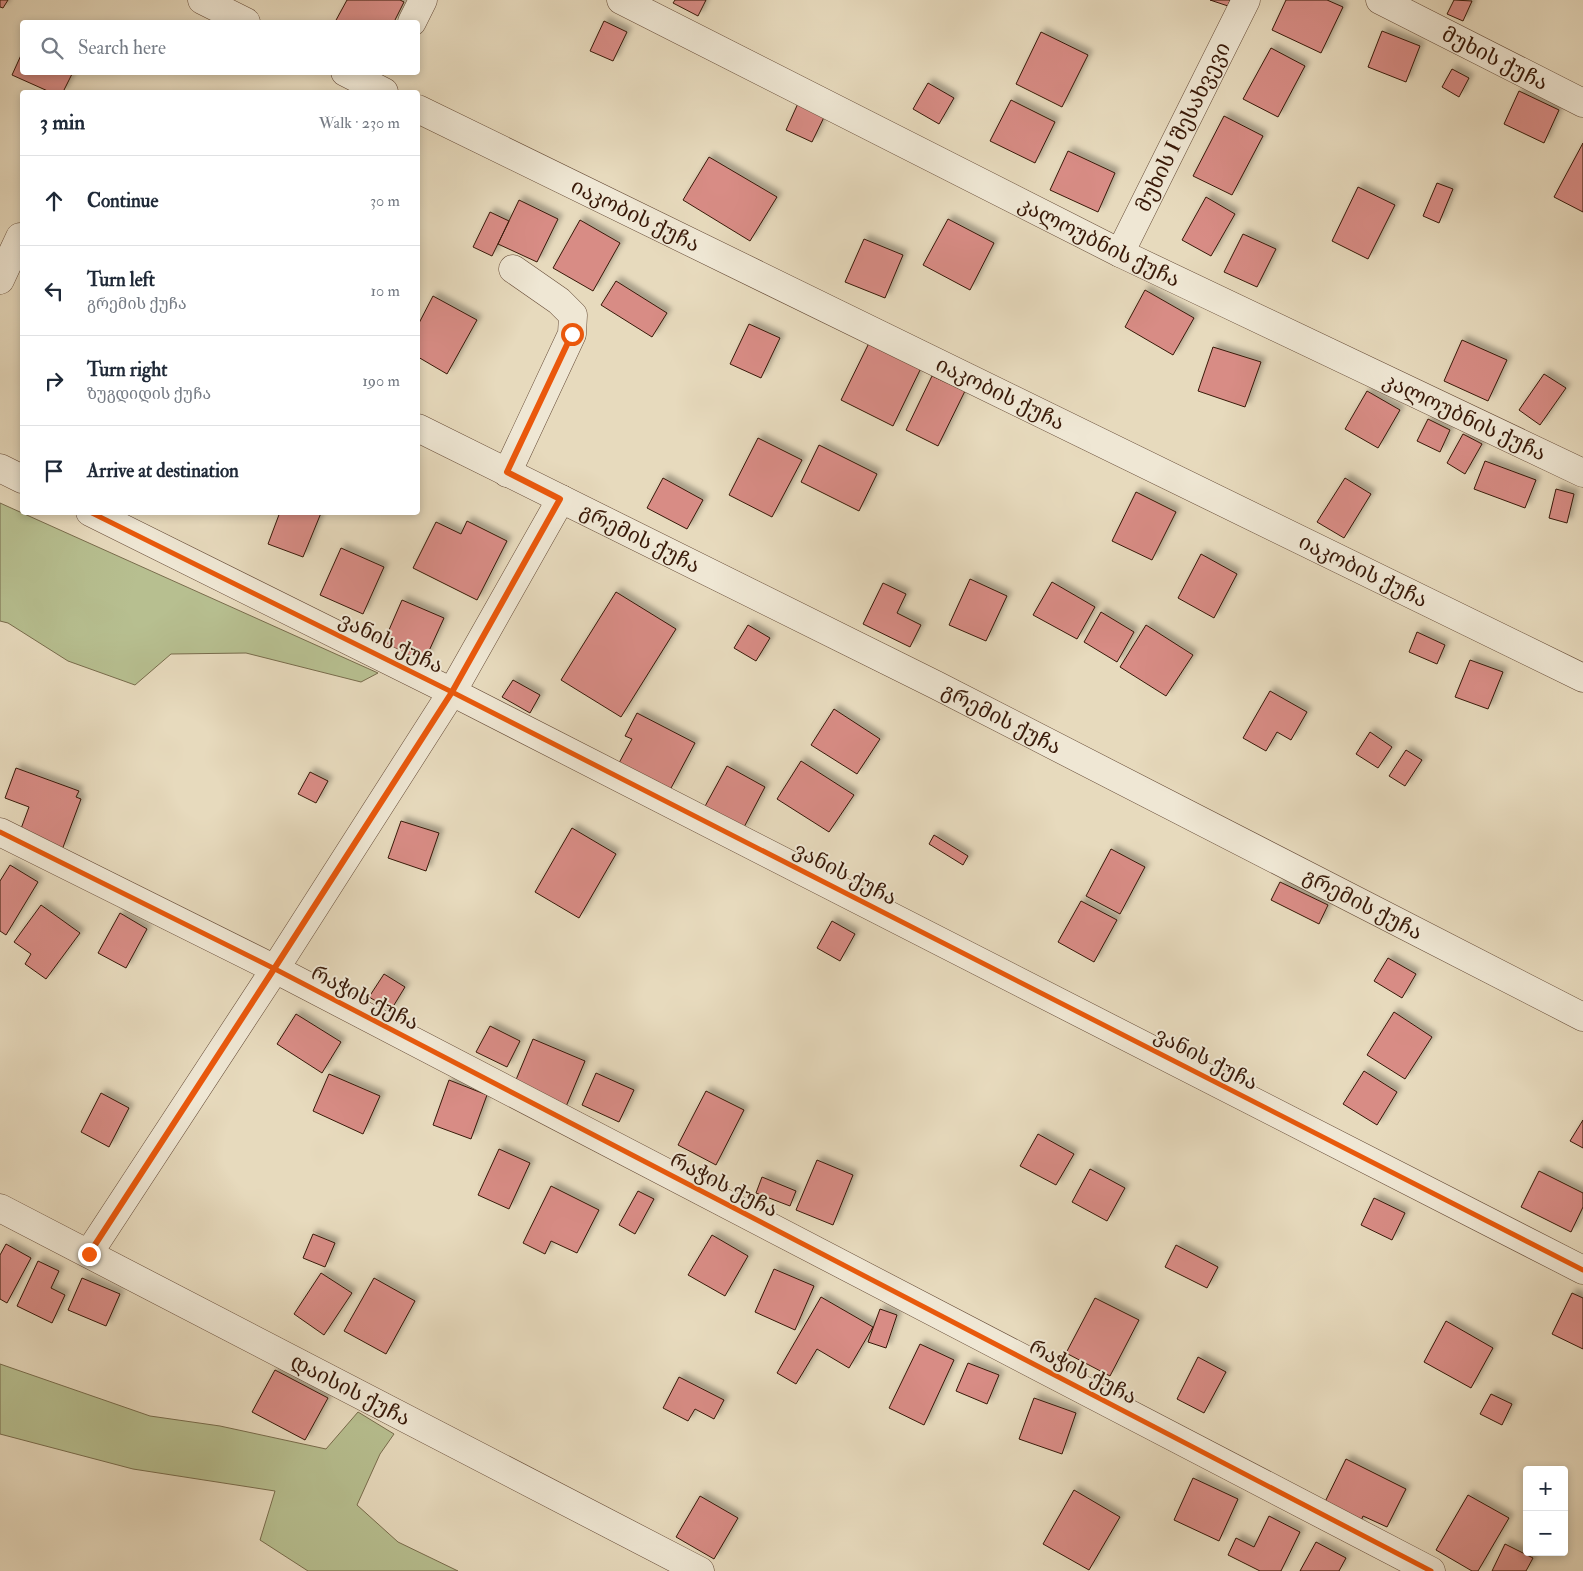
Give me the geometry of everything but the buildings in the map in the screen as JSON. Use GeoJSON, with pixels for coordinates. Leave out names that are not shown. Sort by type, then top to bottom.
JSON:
{"type":"FeatureCollection","features":[{"type":"Feature","properties":{"kind":"street"},"geometry":{"type":"LineString","coordinates":[[202,0],[242,20]]}},
{"type":"Feature","properties":{"kind":"street"},"geometry":{"type":"LineString","coordinates":[[413,20],[423,0]]}},
{"type":"Feature","properties":{"kind":"street","name":"კალოუბნის ქუჩა"},"geometry":{"type":"LineString","coordinates":[[621,0],[1120,253],[1583,473]]}},
{"type":"Feature","properties":{"kind":"street","name":"მუხის I შესახვევი"},"geometry":{"type":"LineString","coordinates":[[1120,253],[1246,0]]}},
{"type":"Feature","properties":{"kind":"street","name":"მუხის ქუჩა"},"geometry":{"type":"LineString","coordinates":[[1380,0],[1583,103]]}},
{"type":"Feature","properties":{"kind":"street"},"geometry":{"type":"LineString","coordinates":[[353,75],[383,85]]}},
{"type":"Feature","properties":{"kind":"street","name":"იაკობის ქუჩა"},"geometry":{"type":"LineString","coordinates":[[420,110],[1583,678]]}},
{"type":"Feature","properties":{"kind":"street"},"geometry":{"type":"LineString","coordinates":[[0,280],[14,234]]}},
{"type":"Feature","properties":{"kind":"street"},"geometry":{"type":"LineString","coordinates":[[507,472],[572,334],[573,315],[559,301],[513,269]]}},
{"type":"Feature","properties":{"kind":"street","name":"გრემის ქუჩა"},"geometry":{"type":"LineString","coordinates":[[420,429],[936,685],[1583,1017]]}},
{"type":"Feature","properties":{"kind":"street"},"geometry":{"type":"LineString","coordinates":[[0,468],[20,478]]}},
{"type":"Feature","properties":{"kind":"street"},"geometry":{"type":"LineString","coordinates":[[89,1254],[452,692],[560,499]]}},
{"type":"Feature","properties":{"kind":"street","name":"ვანის ქუჩა"},"geometry":{"type":"LineString","coordinates":[[96,515],[452,692],[1583,1270]]}},
{"type":"Feature","properties":{"kind":"street","name":"რაჭის ქუჩა"},"geometry":{"type":"LineString","coordinates":[[0,832],[274,969],[1387,1561],[1431,1571]]}},
{"type":"Feature","properties":{"kind":"street","name":"დაისის ქუჩა"},"geometry":{"type":"LineString","coordinates":[[0,1208],[700,1571]]}},
{"type":"Feature","properties":{"kind":"green space"},"geometry":{"type":"Polygon","coordinates":[[[0,503],[20,512],[20,515],[27,515],[378,673],[361,682],[246,653],[171,654],[135,685],[68,661],[8,623],[0,621],[0,503]]]}},
{"type":"Feature","properties":{"kind":"green space"},"geometry":{"type":"Polygon","coordinates":[[[0,1364],[150,1416],[220,1426],[326,1449],[358,1412],[394,1434],[380,1454],[357,1505],[398,1542],[458,1571],[308,1571],[260,1540],[275,1491],[133,1469],[0,1434],[0,1364]]]}},
{"type":"Feature","properties":{"kind":"cycle path"},"geometry":{"type":"LineString","coordinates":[[96,515],[452,692],[1583,1270]]}},
{"type":"Feature","properties":{"kind":"cycle path"},"geometry":{"type":"LineString","coordinates":[[0,832],[275,969],[1431,1571]]}},
{"type":"Feature","properties":{"kind":"route"},"geometry":{"type":"LineString","coordinates":[[89,1254],[452,692],[560,499],[507,472],[572,334]]}}]}
